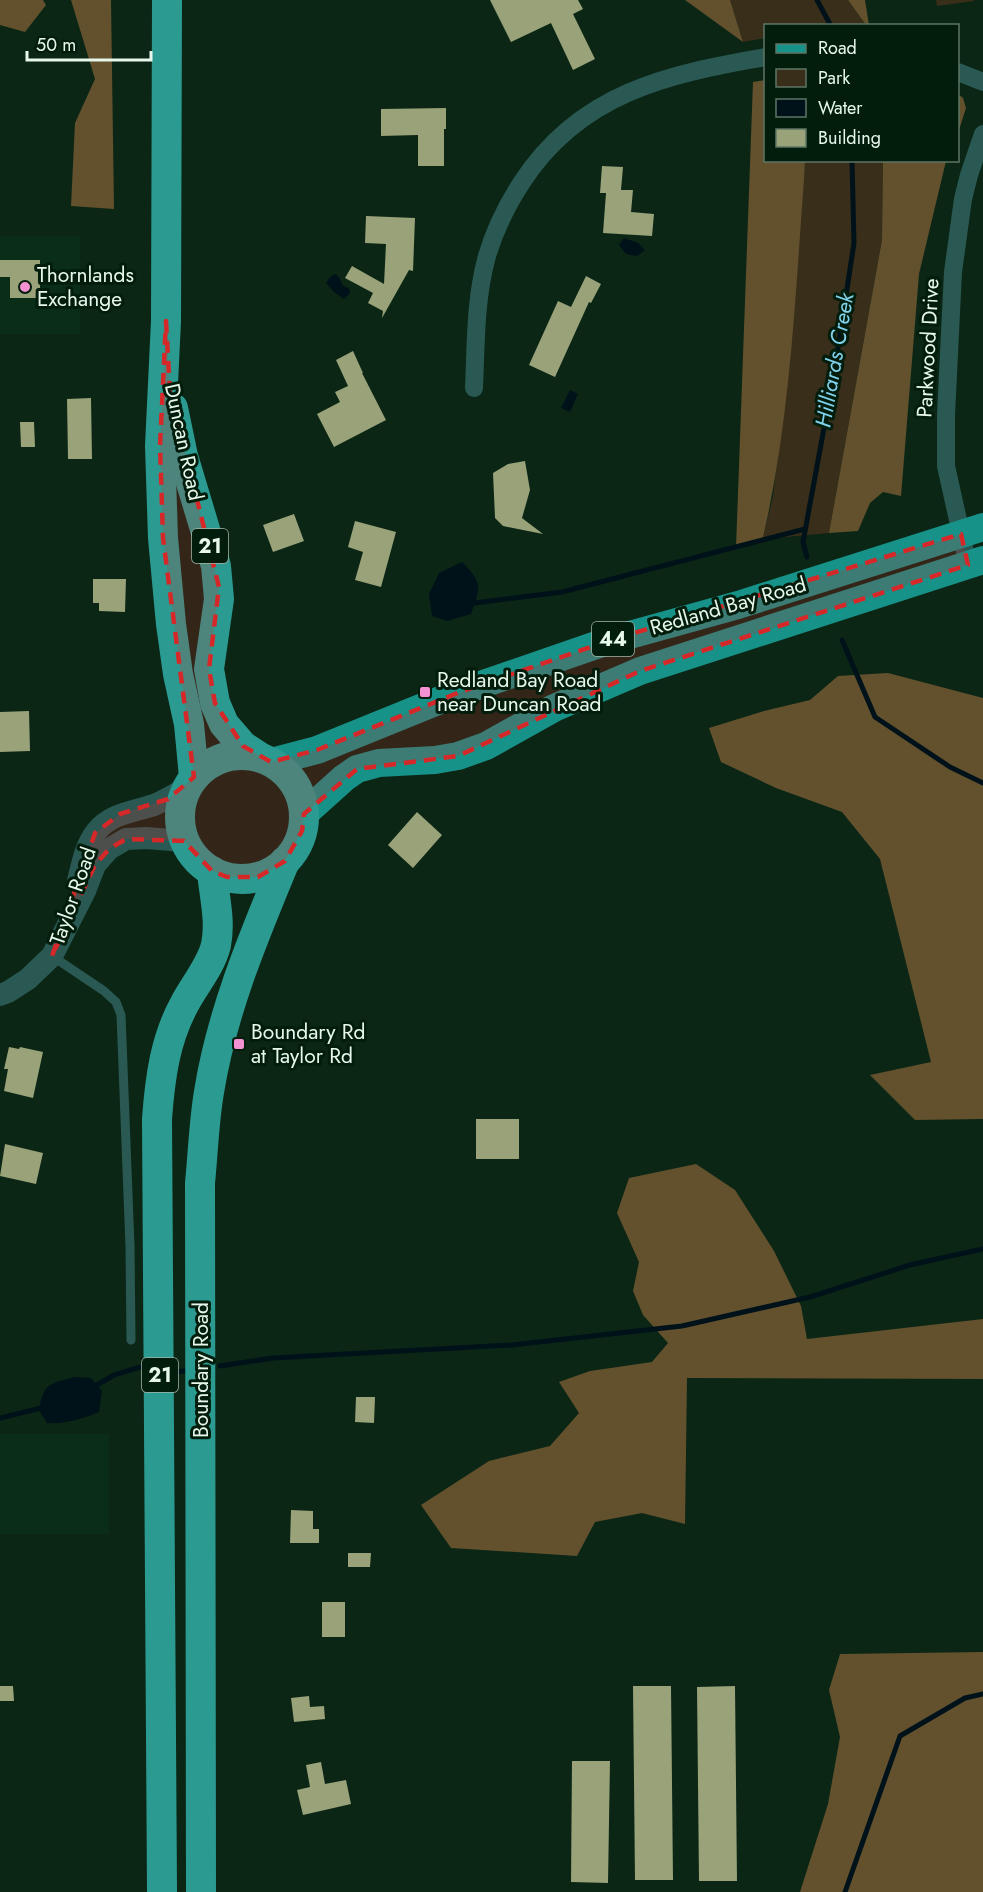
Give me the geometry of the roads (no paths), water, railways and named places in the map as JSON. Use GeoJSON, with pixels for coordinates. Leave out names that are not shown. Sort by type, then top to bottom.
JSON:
{"type":"FeatureCollection","features":[{"type":"Feature","properties":{"kind":"highway","name":"Duncan Road"},"geometry":{"type":"LineString","coordinates":[[167,0],[166,321],[160,446],[163,538],[178,674],[189,723],[190,782]]}},
{"type":"Feature","properties":{"kind":"highway","name":"Duncan Road"},"geometry":{"type":"LineString","coordinates":[[166,321],[170,393],[183,456],[210,545],[219,587],[209,669],[210,682],[215,703],[224,723],[243,746],[265,760]]}},
{"type":"Feature","properties":{"kind":"highway"},"geometry":{"type":"LineString","coordinates":[[190,782],[208,764],[224,757],[242,754],[265,760]]}},
{"type":"Feature","properties":{"kind":"highway","name":"21"},"geometry":{"type":"LineString","coordinates":[[265,760],[284,771],[294,783],[301,798],[304,814],[302,831],[296,848],[285,861]]}},
{"type":"Feature","properties":{"kind":"highway","name":"21"},"geometry":{"type":"LineString","coordinates":[[184,841],[180,823],[181,804],[190,782]]}},
{"type":"Feature","properties":{"kind":"highway"},"geometry":{"type":"LineString","coordinates":[[184,841],[200,863],[212,872],[227,877],[250,878],[273,871],[285,861]]}},
{"type":"Feature","properties":{"kind":"highway","name":"Boundary Road"},"geometry":{"type":"LineString","coordinates":[[201,1892],[200,1183],[208,1092],[226,1017],[247,952],[285,861]]}},
{"type":"Feature","properties":{"kind":"highway","name":"Boundary Road"},"geometry":{"type":"LineString","coordinates":[[162,1892],[157,1119],[165,1052],[185,1003],[204,972],[216,946],[218,913],[212,872]]}},
{"type":"Feature","properties":{"kind":"main road","name":"Redland Bay Road"},"geometry":{"type":"LineString","coordinates":[[265,760],[317,750],[460,692],[608,641],[738,605],[972,531]]}},
{"type":"Feature","properties":{"kind":"main road","name":"Redland Bay Road"},"geometry":{"type":"LineString","coordinates":[[304,814],[357,769],[379,763],[435,760],[458,756],[486,746],[554,708],[640,671],[975,563]]}},
{"type":"Feature","properties":{"kind":"street"},"geometry":{"type":"LineString","coordinates":[[474,388],[477,312],[487,256],[504,210],[544,151],[594,110],[641,86],[682,74],[764,57]]}},
{"type":"Feature","properties":{"kind":"street"},"geometry":{"type":"LineString","coordinates":[[959,73],[983,82]]}},
{"type":"Feature","properties":{"kind":"street","name":"Parkwood Drive"},"geometry":{"type":"LineString","coordinates":[[975,563],[972,531],[946,466],[946,415],[953,272],[963,200],[983,134]]}},
{"type":"Feature","properties":{"kind":"street","name":"Taylor Road"},"geometry":{"type":"LineString","coordinates":[[52,956],[73,902],[86,851],[95,833],[120,814],[168,799],[190,782]]}},
{"type":"Feature","properties":{"kind":"street","name":"Taylor Road"},"geometry":{"type":"LineString","coordinates":[[0,995],[28,979],[52,956],[95,866],[109,849],[126,839],[184,841]]}},
{"type":"Feature","properties":{"kind":"lane"},"geometry":{"type":"LineString","coordinates":[[52,956],[104,991],[116,1002],[121,1015],[130,1246],[131,1340]]}},
{"type":"Feature","properties":{"kind":"water"},"geometry":{"type":"Polygon","coordinates":[[[624,238],[638,243],[645,250],[637,256],[626,254],[619,245],[624,238]]]}},
{"type":"Feature","properties":{"kind":"water"},"geometry":{"type":"Polygon","coordinates":[[[335,274],[343,286],[349,288],[350,293],[344,299],[326,283],[335,274]]]}},
{"type":"Feature","properties":{"kind":"water"},"geometry":{"type":"Polygon","coordinates":[[[570,390],[578,394],[570,412],[561,408],[570,390]]]}},
{"type":"Feature","properties":{"kind":"water"},"geometry":{"type":"Polygon","coordinates":[[[462,562],[474,575],[478,586],[471,614],[447,621],[432,616],[429,594],[439,573],[462,562]]]}},
{"type":"Feature","properties":{"kind":"water"},"geometry":{"type":"Polygon","coordinates":[[[74,1377],[91,1378],[102,1391],[99,1412],[74,1421],[47,1423],[39,1410],[43,1394],[49,1386],[74,1377]]]}},
{"type":"Feature","properties":{"kind":"waterway","name":"Hilliards Creek"},"geometry":{"type":"LineString","coordinates":[[817,0],[830,24]]}},
{"type":"Feature","properties":{"kind":"waterway","name":"Hilliards Creek"},"geometry":{"type":"LineString","coordinates":[[807,557],[803,542],[834,374],[854,243],[852,162]]}},
{"type":"Feature","properties":{"kind":"waterway"},"geometry":{"type":"LineString","coordinates":[[475,603],[562,592],[805,529]]}},
{"type":"Feature","properties":{"kind":"waterway","name":"Hilliards Creek"},"geometry":{"type":"LineString","coordinates":[[842,640],[875,717],[950,767],[983,783]]}},
{"type":"Feature","properties":{"kind":"waterway"},"geometry":{"type":"LineString","coordinates":[[220,1366],[273,1358],[512,1345],[682,1326],[810,1297],[910,1265],[983,1249]]}},
{"type":"Feature","properties":{"kind":"waterway"},"geometry":{"type":"LineString","coordinates":[[92,1388],[114,1375],[144,1366]]}},
{"type":"Feature","properties":{"kind":"waterway"},"geometry":{"type":"LineString","coordinates":[[176,1372],[190,1370]]}},
{"type":"Feature","properties":{"kind":"waterway"},"geometry":{"type":"LineString","coordinates":[[0,1418],[45,1407]]}},
{"type":"Feature","properties":{"kind":"waterway"},"geometry":{"type":"LineString","coordinates":[[845,1892],[900,1736],[965,1698],[983,1694]]}},
{"type":"Feature","properties":{"kind":"place","name":"Thornlands Exchange"},"geometry":{"type":"Point","coordinates":[25,287]}},
{"type":"Feature","properties":{"kind":"place","name":"Redland Bay Road near Duncan Road"},"geometry":{"type":"Point","coordinates":[425,692]}},
{"type":"Feature","properties":{"kind":"place","name":"Boundary Rd at Taylor Rd"},"geometry":{"type":"Point","coordinates":[239,1044]}}]}
